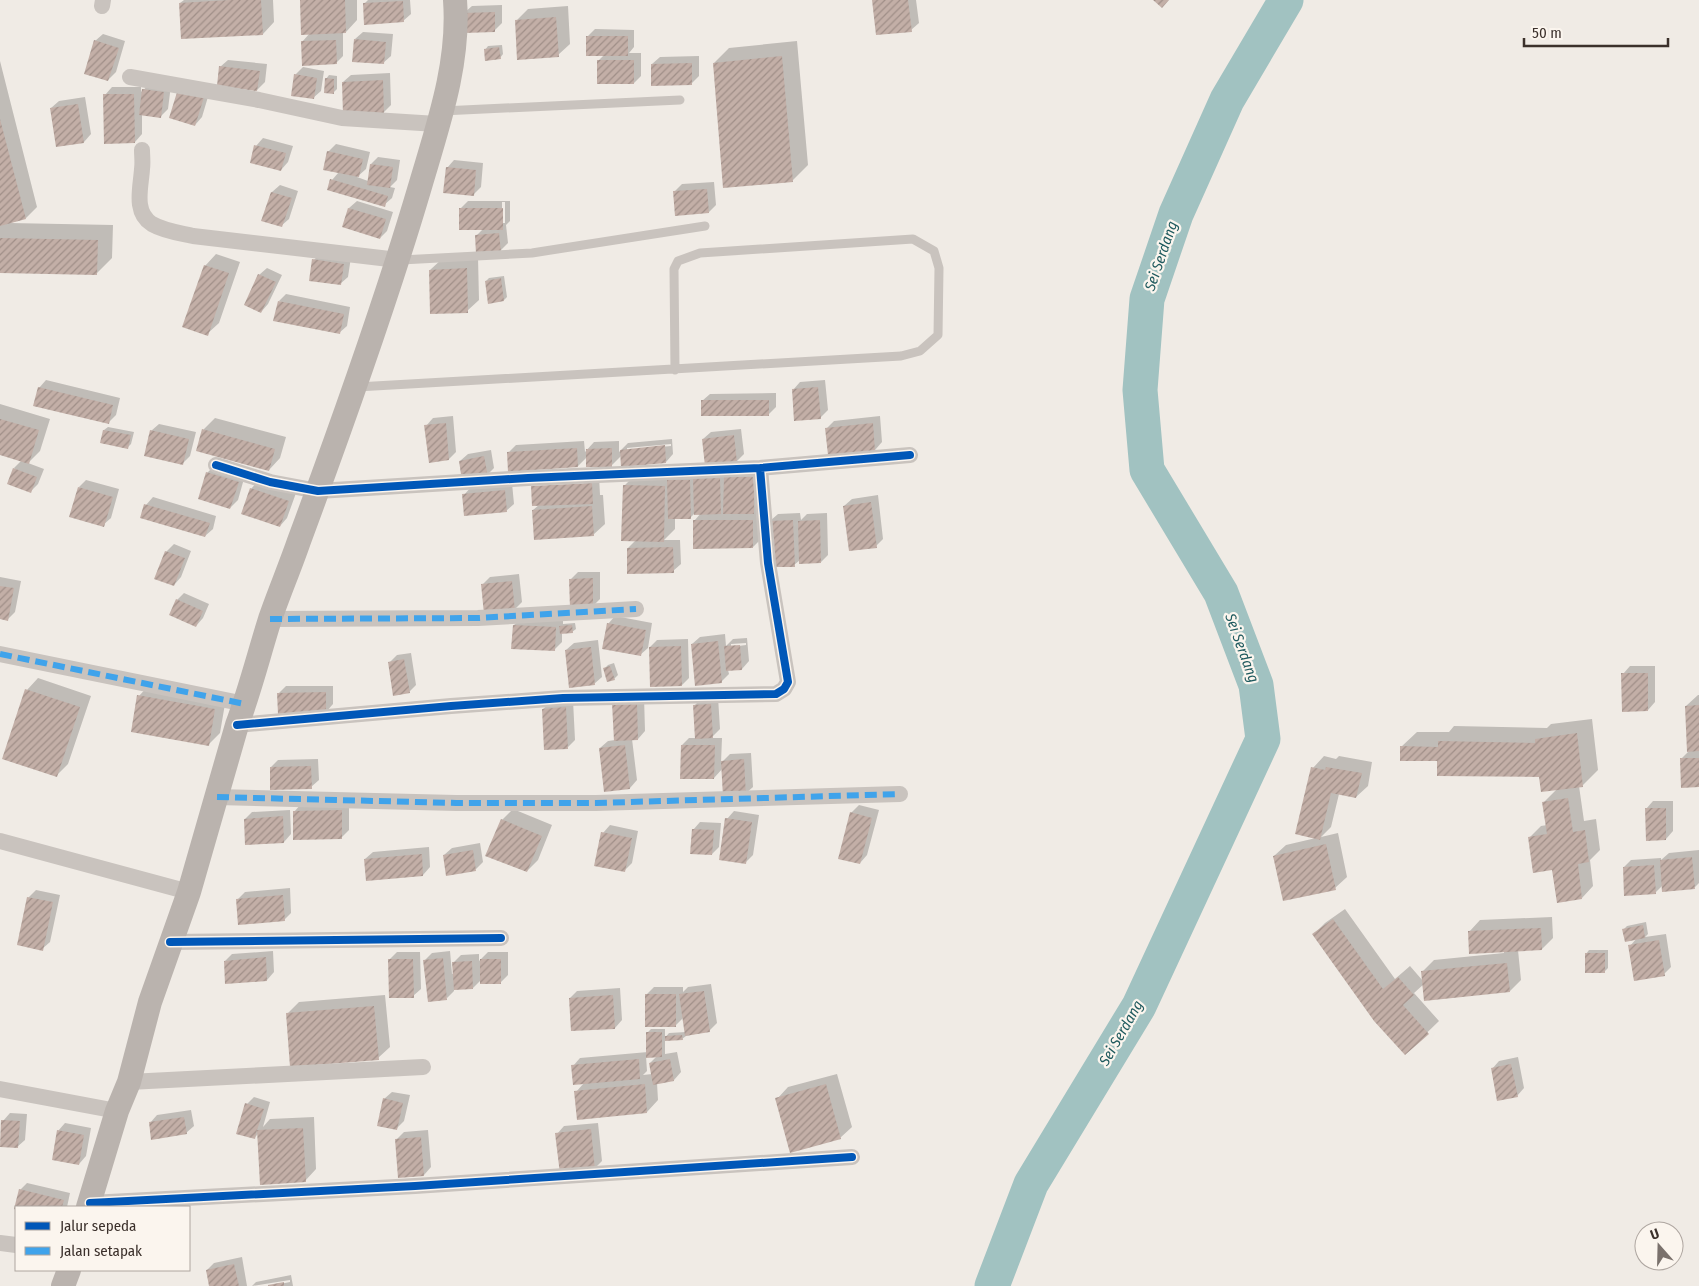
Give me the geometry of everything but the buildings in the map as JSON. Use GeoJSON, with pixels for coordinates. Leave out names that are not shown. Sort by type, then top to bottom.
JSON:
{"type":"FeatureCollection","features":[{"type":"Feature","properties":{"kind":"main road"},"geometry":{"type":"LineString","coordinates":[[89,1205],[129,1082],[150,1002],[189,892],[270,619],[318,491],[398,260],[440,118],[453,64],[456,0]]}},
{"type":"Feature","properties":{"kind":"main road"},"geometry":{"type":"LineString","coordinates":[[63,1286],[69,1271]]}},
{"type":"Feature","properties":{"kind":"street"},"geometry":{"type":"LineString","coordinates":[[130,77],[259,100],[342,118],[440,118]]}},
{"type":"Feature","properties":{"kind":"street"},"geometry":{"type":"LineString","coordinates":[[142,150],[142,169],[138,194],[144,216],[151,223],[193,236],[398,260]]}},
{"type":"Feature","properties":{"kind":"street"},"geometry":{"type":"LineString","coordinates":[[216,465],[270,482],[318,491],[528,478],[760,468],[910,455]]}},
{"type":"Feature","properties":{"kind":"street"},"geometry":{"type":"LineString","coordinates":[[0,654],[241,715],[451,706],[563,698],[776,694],[784,689],[788,682],[768,563],[760,468]]}},
{"type":"Feature","properties":{"kind":"street"},"geometry":{"type":"LineString","coordinates":[[270,619],[478,618],[636,608]]}},
{"type":"Feature","properties":{"kind":"street"},"geometry":{"type":"LineString","coordinates":[[217,797],[456,803],[596,803],[900,794]]}},
{"type":"Feature","properties":{"kind":"street"},"geometry":{"type":"LineString","coordinates":[[0,842],[189,892]]}},
{"type":"Feature","properties":{"kind":"street"},"geometry":{"type":"LineString","coordinates":[[170,942],[501,938]]}},
{"type":"Feature","properties":{"kind":"street"},"geometry":{"type":"LineString","coordinates":[[129,1082],[424,1067]]}},
{"type":"Feature","properties":{"kind":"street"},"geometry":{"type":"LineString","coordinates":[[0,1088],[118,1111]]}},
{"type":"Feature","properties":{"kind":"street"},"geometry":{"type":"LineString","coordinates":[[89,1205],[415,1186],[852,1157]]}},
{"type":"Feature","properties":{"kind":"street"},"geometry":{"type":"LineString","coordinates":[[0,1243],[15,1245]]}},
{"type":"Feature","properties":{"kind":"lane"},"geometry":{"type":"LineString","coordinates":[[440,118],[680,100]]}},
{"type":"Feature","properties":{"kind":"lane"},"geometry":{"type":"LineString","coordinates":[[398,260],[532,253],[705,226]]}},
{"type":"Feature","properties":{"kind":"lane"},"geometry":{"type":"LineString","coordinates":[[354,388],[675,370],[900,356],[920,351],[938,335],[939,268],[934,252],[913,239],[700,253],[678,261],[674,269],[675,370]]}},
{"type":"Feature","properties":{"kind":"waterway","name":"Sei Serdang"},"geometry":{"type":"LineString","coordinates":[[992,1286],[1031,1184],[1139,1006],[1263,739],[1256,685],[1221,593],[1147,470],[1140,390],[1147,299],[1176,214],[1227,100],[1286,0]]}},
{"type":"Feature","properties":{"kind":"marked path"},"geometry":{"type":"LineString","coordinates":[[270,619],[478,618],[636,609]]}},
{"type":"Feature","properties":{"kind":"marked path"},"geometry":{"type":"LineString","coordinates":[[0,654],[245,704]]}},
{"type":"Feature","properties":{"kind":"marked path"},"geometry":{"type":"LineString","coordinates":[[217,797],[456,803],[596,803],[900,794]]}},
{"type":"Feature","properties":{"kind":"cycle path"},"geometry":{"type":"LineString","coordinates":[[216,465],[270,482],[318,491],[528,478],[760,468],[910,455]]}},
{"type":"Feature","properties":{"kind":"cycle path"},"geometry":{"type":"LineString","coordinates":[[237,725],[563,698],[776,694],[784,689],[788,682],[768,563],[760,468]]}},
{"type":"Feature","properties":{"kind":"cycle path"},"geometry":{"type":"LineString","coordinates":[[170,942],[501,938]]}},
{"type":"Feature","properties":{"kind":"cycle path"},"geometry":{"type":"LineString","coordinates":[[90,1203],[415,1186],[852,1157]]}}]}
